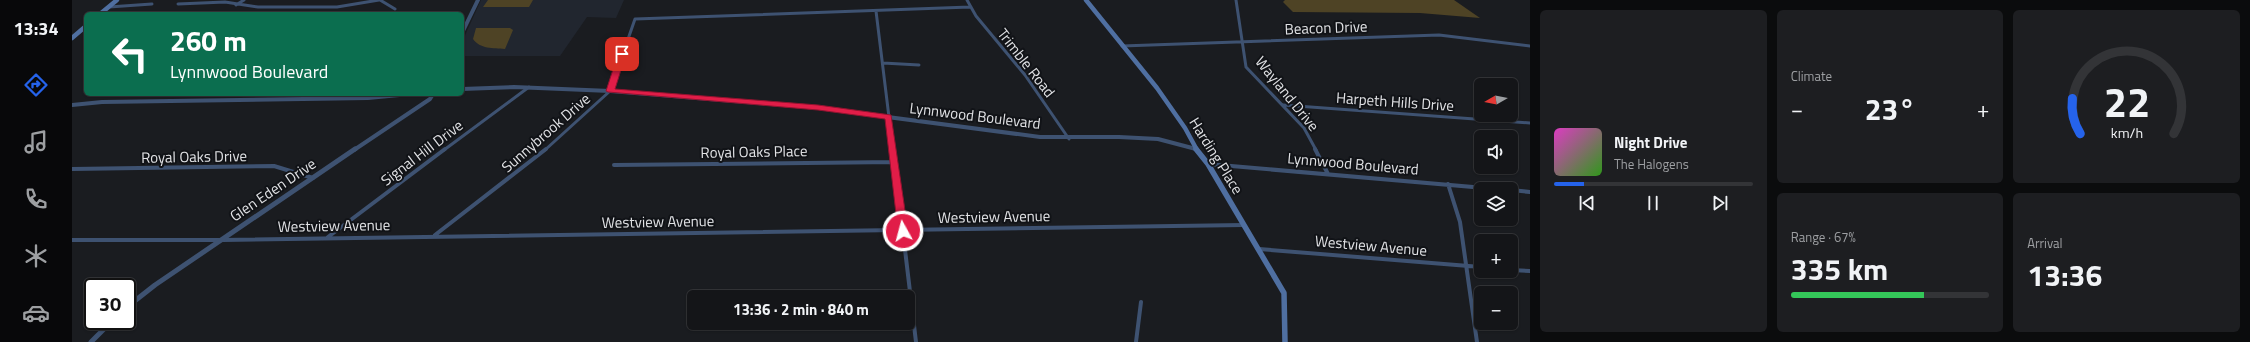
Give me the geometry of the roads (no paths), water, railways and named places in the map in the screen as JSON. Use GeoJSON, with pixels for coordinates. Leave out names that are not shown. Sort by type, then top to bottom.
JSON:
{"type":"FeatureCollection","features":[{"type":"Feature","properties":{"kind":"main road"},"geometry":{"type":"LineString","coordinates":[[102,12],[117,0]]}},
{"type":"Feature","properties":{"kind":"main road","name":"Harding Place"},"geometry":{"type":"LineString","coordinates":[[1086,0],[1157,88],[1185,128],[1196,149],[1208,164],[1259,249],[1284,293],[1285,342]]}},
{"type":"Feature","properties":{"kind":"main road"},"geometry":{"type":"LineString","coordinates":[[72,38],[84,30]]}},
{"type":"Feature","properties":{"kind":"street"},"geometry":{"type":"LineString","coordinates":[[236,5],[244,0]]}},
{"type":"Feature","properties":{"kind":"street"},"geometry":{"type":"LineString","coordinates":[[178,4],[226,2],[236,5],[258,7],[337,7],[380,0],[395,9]]}},
{"type":"Feature","properties":{"kind":"street"},"geometry":{"type":"LineString","coordinates":[[464,29],[478,0]]}},
{"type":"Feature","properties":{"kind":"street","name":"Trimble Road"},"geometry":{"type":"LineString","coordinates":[[966,0],[991,35],[1016,64],[1069,139]]}},
{"type":"Feature","properties":{"kind":"street","name":"Wayland Drive"},"geometry":{"type":"LineString","coordinates":[[1236,0],[1246,67],[1304,128],[1328,174]]}},
{"type":"Feature","properties":{"kind":"street"},"geometry":{"type":"LineString","coordinates":[[109,6],[152,4]]}},
{"type":"Feature","properties":{"kind":"street","name":"Sunnybrook Drive"},"geometry":{"type":"LineString","coordinates":[[434,236],[532,162],[610,91],[635,19],[970,7]]}},
{"type":"Feature","properties":{"kind":"street"},"geometry":{"type":"LineString","coordinates":[[876,11],[916,342]]}},
{"type":"Feature","properties":{"kind":"street","name":"Beacon Drive"},"geometry":{"type":"LineString","coordinates":[[1122,46],[1439,35],[1475,38],[1530,46]]}},
{"type":"Feature","properties":{"kind":"street"},"geometry":{"type":"LineString","coordinates":[[883,64],[919,65]]}},
{"type":"Feature","properties":{"kind":"street","name":"Lynnwood Boulevard"},"geometry":{"type":"LineString","coordinates":[[464,89],[529,87],[610,91],[818,108],[1069,139],[1154,137],[1176,142],[1196,149]]}},
{"type":"Feature","properties":{"kind":"street","name":"Signal Hill Drive"},"geometry":{"type":"LineString","coordinates":[[328,237],[529,87]]}},
{"type":"Feature","properties":{"kind":"street"},"geometry":{"type":"LineString","coordinates":[[72,104],[102,102],[368,98],[389,96]]}},
{"type":"Feature","properties":{"kind":"street","name":"Glen Eden Drive"},"geometry":{"type":"LineString","coordinates":[[136,300],[155,285],[430,99],[432,96]]}},
{"type":"Feature","properties":{"kind":"street","name":"Harpeth Hills Drive"},"geometry":{"type":"LineString","coordinates":[[1283,105],[1530,123]]}},
{"type":"Feature","properties":{"kind":"street","name":"Royal Oaks Place"},"geometry":{"type":"LineString","coordinates":[[614,165],[895,162]]}},
{"type":"Feature","properties":{"kind":"street","name":"Lynnwood Boulevard"},"geometry":{"type":"LineString","coordinates":[[1208,164],[1474,187]]}},
{"type":"Feature","properties":{"kind":"street","name":"Royal Oaks Drive"},"geometry":{"type":"LineString","coordinates":[[72,169],[274,166],[285,168],[313,178]]}},
{"type":"Feature","properties":{"kind":"street"},"geometry":{"type":"LineString","coordinates":[[1448,184],[1460,222],[1477,342]]}},
{"type":"Feature","properties":{"kind":"street"},"geometry":{"type":"LineString","coordinates":[[1518,191],[1530,192]]}},
{"type":"Feature","properties":{"kind":"street","name":"Westview Avenue"},"geometry":{"type":"LineString","coordinates":[[72,240],[223,240],[328,237],[903,231],[1244,225]]}},
{"type":"Feature","properties":{"kind":"street","name":"Westview Avenue"},"geometry":{"type":"LineString","coordinates":[[1259,249],[1474,266]]}},
{"type":"Feature","properties":{"kind":"street"},"geometry":{"type":"LineString","coordinates":[[1518,270],[1530,271]]}},
{"type":"Feature","properties":{"kind":"street"},"geometry":{"type":"LineString","coordinates":[[1136,342],[1141,302]]}},
{"type":"Feature","properties":{"kind":"street"},"geometry":{"type":"LineString","coordinates":[[91,342],[103,330]]}}]}
